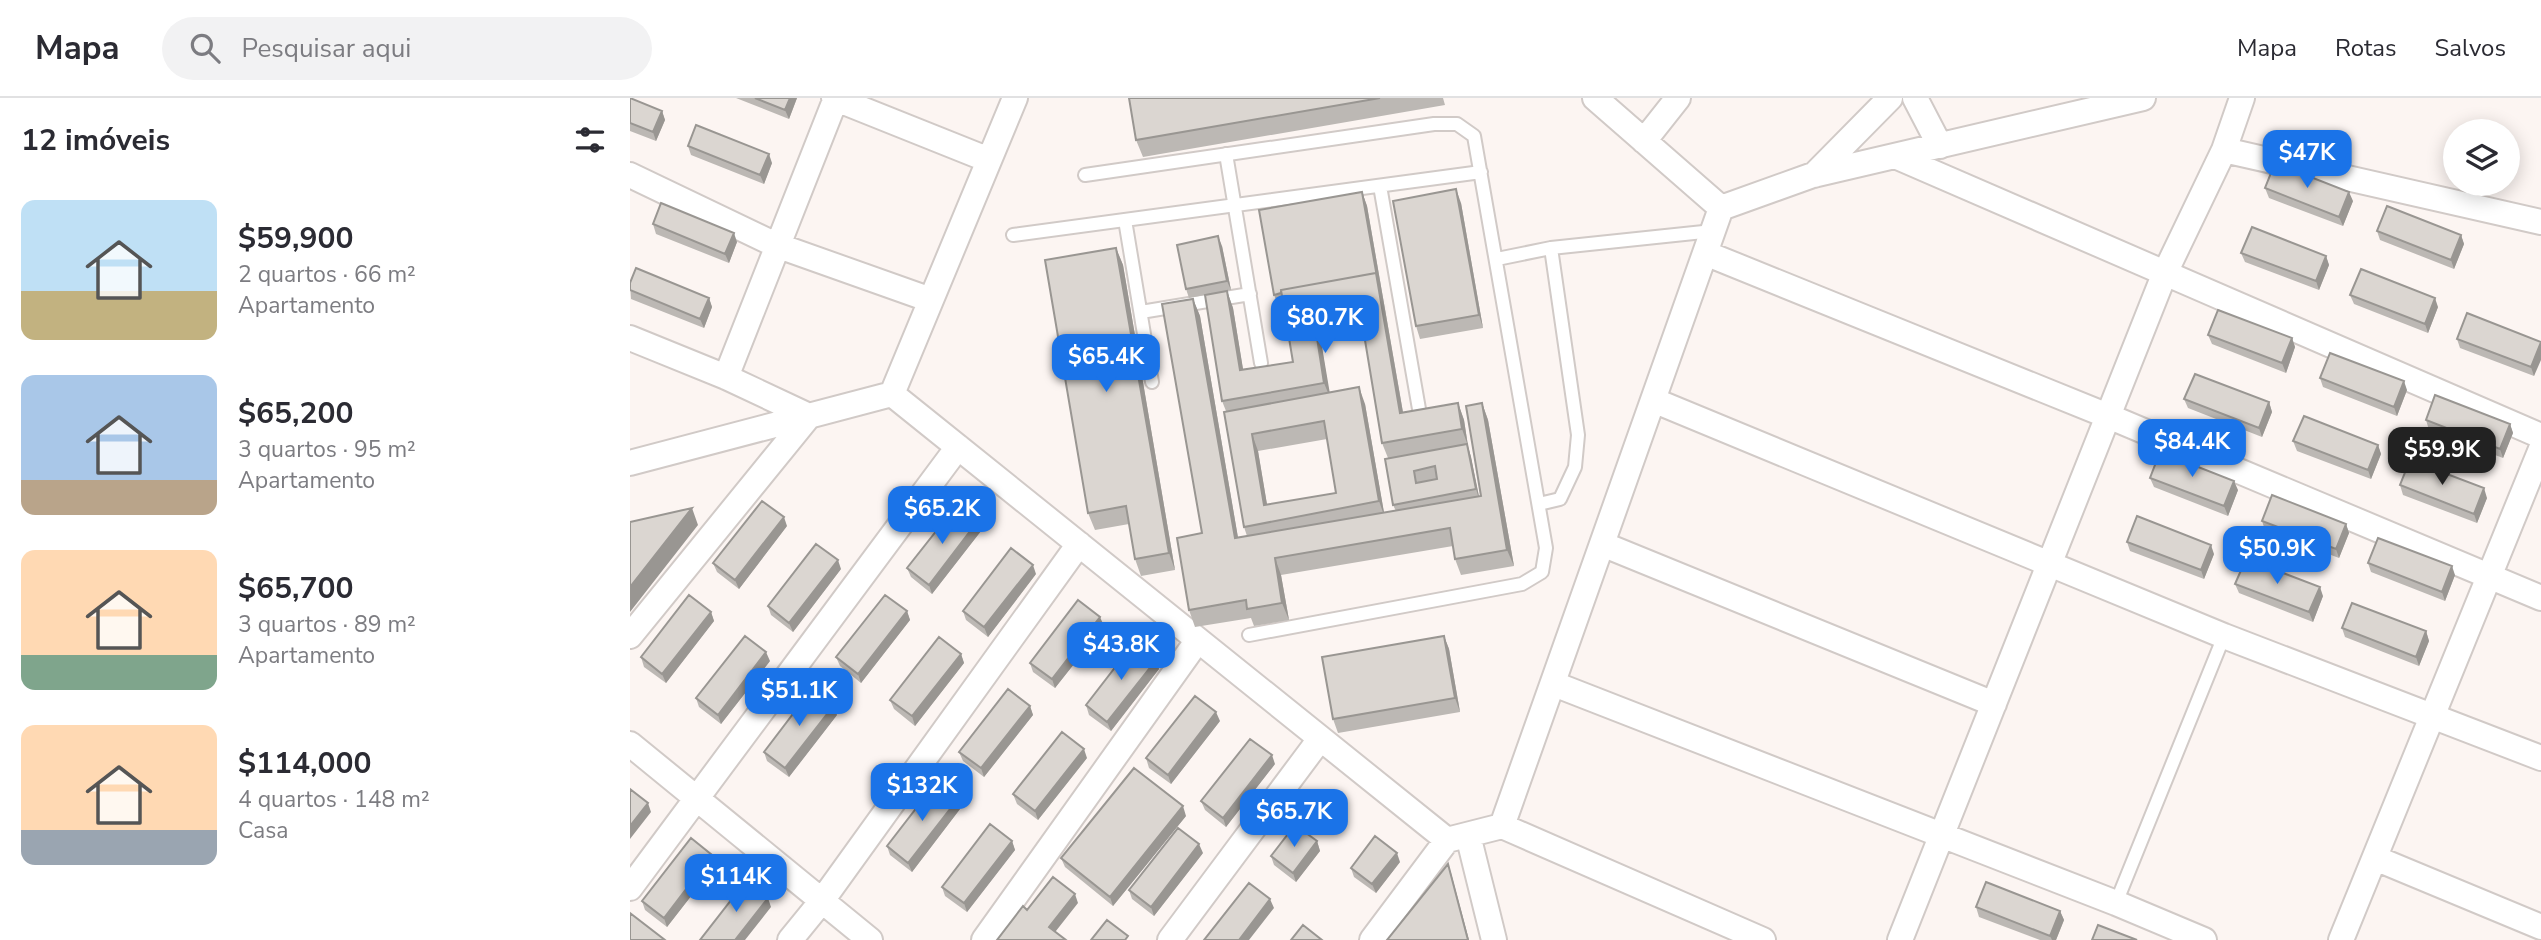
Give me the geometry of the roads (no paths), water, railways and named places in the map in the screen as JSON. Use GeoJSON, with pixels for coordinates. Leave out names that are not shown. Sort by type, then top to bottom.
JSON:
{"type":"FeatureCollection","features":[{"type":"Feature","properties":{"kind":"street"},"geometry":{"type":"LineString","coordinates":[[726,376],[836,98],[989,160]]}},
{"type":"Feature","properties":{"kind":"street"},"geometry":{"type":"LineString","coordinates":[[892,394],[1015,98]]}},
{"type":"Feature","properties":{"kind":"street"},"geometry":{"type":"LineString","coordinates":[[1595,98],[1644,141],[1713,231],[2108,416],[2541,598]]}},
{"type":"Feature","properties":{"kind":"street"},"geometry":{"type":"LineString","coordinates":[[1644,141],[1678,98]]}},
{"type":"Feature","properties":{"kind":"street"},"geometry":{"type":"LineString","coordinates":[[1814,175],[1890,98]]}},
{"type":"Feature","properties":{"kind":"street"},"geometry":{"type":"LineString","coordinates":[[1915,98],[1940,146]]}},
{"type":"Feature","properties":{"kind":"street"},"geometry":{"type":"LineString","coordinates":[[1502,826],[1713,231],[1814,175],[2143,98]]}},
{"type":"Feature","properties":{"kind":"street"},"geometry":{"type":"LineString","coordinates":[[1900,940],[2164,275],[2224,150],[2242,98]]}},
{"type":"Feature","properties":{"kind":"street"},"geometry":{"type":"LineString","coordinates":[[2224,150],[2541,222]]}},
{"type":"Feature","properties":{"kind":"street"},"geometry":{"type":"LineString","coordinates":[[1895,156],[2164,275],[2541,436]]}},
{"type":"Feature","properties":{"kind":"street"},"geometry":{"type":"LineString","coordinates":[[630,175],[776,245],[931,300]]}},
{"type":"Feature","properties":{"kind":"street"},"geometry":{"type":"LineString","coordinates":[[630,338],[726,376],[809,416]]}},
{"type":"Feature","properties":{"kind":"street"},"geometry":{"type":"LineString","coordinates":[[630,463],[892,394]]}},
{"type":"Feature","properties":{"kind":"street"},"geometry":{"type":"LineString","coordinates":[[892,394],[1320,738],[1457,837],[1494,940]]}},
{"type":"Feature","properties":{"kind":"street"},"geometry":{"type":"LineString","coordinates":[[1653,400],[2224,636],[2541,758]]}},
{"type":"Feature","properties":{"kind":"street"},"geometry":{"type":"LineString","coordinates":[[630,636],[809,416]]}},
{"type":"Feature","properties":{"kind":"street"},"geometry":{"type":"LineString","coordinates":[[630,888],[958,447]]}},
{"type":"Feature","properties":{"kind":"street"},"geometry":{"type":"LineString","coordinates":[[2341,940],[2541,449]]}},
{"type":"Feature","properties":{"kind":"street"},"geometry":{"type":"LineString","coordinates":[[790,940],[821,902],[1079,544]]}},
{"type":"Feature","properties":{"kind":"street"},"geometry":{"type":"LineString","coordinates":[[1602,544],[1994,704]]}},
{"type":"Feature","properties":{"kind":"street"},"geometry":{"type":"LineString","coordinates":[[984,940],[1198,640]]}},
{"type":"Feature","properties":{"kind":"street"},"geometry":{"type":"LineString","coordinates":[[1553,684],[2116,903],[2204,940]]}},
{"type":"Feature","properties":{"kind":"street"},"geometry":{"type":"LineString","coordinates":[[1170,940],[1320,738]]}},
{"type":"Feature","properties":{"kind":"street"},"geometry":{"type":"LineString","coordinates":[[630,744],[696,801],[870,940]]}},
{"type":"Feature","properties":{"kind":"street"},"geometry":{"type":"LineString","coordinates":[[1372,940],[1457,837],[1502,826],[1763,940]]}},
{"type":"Feature","properties":{"kind":"street"},"geometry":{"type":"LineString","coordinates":[[2375,858],[2541,927]]}},
{"type":"Feature","properties":{"kind":"lane"},"geometry":{"type":"LineString","coordinates":[[1085,174],[1434,124],[1457,124],[1474,136],[1546,548],[1542,572],[1522,584],[1249,635]]}},
{"type":"Feature","properties":{"kind":"lane"},"geometry":{"type":"LineString","coordinates":[[1226,154],[1261,363]]}},
{"type":"Feature","properties":{"kind":"lane"},"geometry":{"type":"LineString","coordinates":[[1013,235],[1481,172]]}},
{"type":"Feature","properties":{"kind":"lane"},"geometry":{"type":"LineString","coordinates":[[1380,186],[1419,409]]}},
{"type":"Feature","properties":{"kind":"lane"},"geometry":{"type":"LineString","coordinates":[[1125,220],[1152,382]]}},
{"type":"Feature","properties":{"kind":"lane"},"geometry":{"type":"LineString","coordinates":[[1497,259],[1551,248],[1713,231]]}},
{"type":"Feature","properties":{"kind":"lane"},"geometry":{"type":"LineString","coordinates":[[1539,504],[1560,499],[1575,467],[1578,435],[1551,248]]}},
{"type":"Feature","properties":{"kind":"lane"},"geometry":{"type":"LineString","coordinates":[[1140,312],[1250,294]]}},
{"type":"Feature","properties":{"kind":"lane"},"geometry":{"type":"LineString","coordinates":[[2116,903],[2224,636]]}}]}
